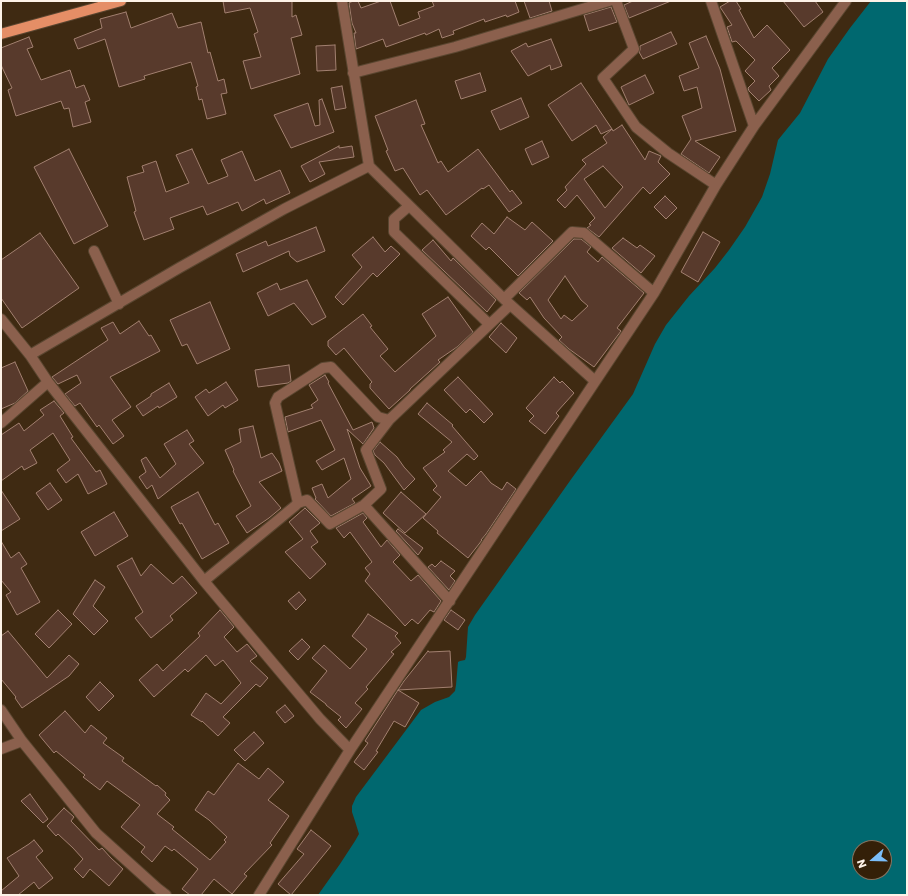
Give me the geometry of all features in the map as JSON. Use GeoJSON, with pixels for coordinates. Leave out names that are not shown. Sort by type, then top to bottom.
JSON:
{"type":"FeatureCollection","features":[{"type":"Feature","properties":{"kind":"main road"},"geometry":{"type":"LineString","coordinates":[[1,34],[121,1]]}},
{"type":"Feature","properties":{"kind":"street"},"geometry":{"type":"LineString","coordinates":[[342,1],[369,166],[507,302],[595,381]]}},
{"type":"Feature","properties":{"kind":"street"},"geometry":{"type":"LineString","coordinates":[[354,73],[455,47],[609,1]]}},
{"type":"Feature","properties":{"kind":"street"},"geometry":{"type":"LineString","coordinates":[[616,1],[634,49],[603,78],[636,127],[668,153],[716,185]]}},
{"type":"Feature","properties":{"kind":"street"},"geometry":{"type":"LineString","coordinates":[[711,1],[754,126]]}},
{"type":"Feature","properties":{"kind":"street"},"geometry":{"type":"LineString","coordinates":[[259,895],[350,750],[654,293],[716,185],[754,126],[846,1]]}},
{"type":"Feature","properties":{"kind":"street"},"geometry":{"type":"LineString","coordinates":[[30,355],[284,209],[369,166]]}},
{"type":"Feature","properties":{"kind":"street"},"geometry":{"type":"LineString","coordinates":[[409,206],[394,219],[394,232],[489,324]]}},
{"type":"Feature","properties":{"kind":"street"},"geometry":{"type":"LineString","coordinates":[[204,581],[298,503],[307,500],[330,524],[364,505],[381,489],[366,450],[389,420],[489,324],[507,302],[572,232],[584,233],[654,293]]}},
{"type":"Feature","properties":{"kind":"street"},"geometry":{"type":"LineString","coordinates":[[94,251],[119,304]]}},
{"type":"Feature","properties":{"kind":"street"},"geometry":{"type":"LineString","coordinates":[[1,319],[30,355],[48,382],[204,581],[320,719],[350,750]]}},
{"type":"Feature","properties":{"kind":"street"},"geometry":{"type":"LineString","coordinates":[[298,503],[275,403],[278,397],[323,368],[331,367],[378,417],[389,420]]}},
{"type":"Feature","properties":{"kind":"street"},"geometry":{"type":"LineString","coordinates":[[1,423],[48,382]]}},
{"type":"Feature","properties":{"kind":"street"},"geometry":{"type":"LineString","coordinates":[[364,505],[450,601]]}},
{"type":"Feature","properties":{"kind":"street"},"geometry":{"type":"LineString","coordinates":[[1,710],[22,741],[96,833],[153,891],[166,895]]}},
{"type":"Feature","properties":{"kind":"street"},"geometry":{"type":"LineString","coordinates":[[1,749],[22,741]]}},
{"type":"Feature","properties":{"kind":"water"},"geometry":{"type":"Polygon","coordinates":[[[871,1],[907,1],[907,895],[318,895],[359,834],[352,812],[352,806],[356,797],[421,710],[435,702],[449,697],[455,691],[458,662],[465,660],[468,627],[475,615],[633,394],[655,344],[666,325],[689,296],[715,268],[745,227],[762,197],[770,174],[778,140],[800,113],[828,59],[871,1]]]}},
{"type":"Feature","properties":{"kind":"building"},"geometry":{"type":"Polygon","coordinates":[[[223,1],[292,1],[292,17],[296,15],[302,35],[291,38],[300,74],[251,89],[243,61],[261,57],[254,34],[258,32],[250,8],[225,13],[223,1]]]}},
{"type":"Feature","properties":{"kind":"building"},"geometry":{"type":"Polygon","coordinates":[[[358,1],[361,8],[381,1],[390,1],[399,26],[420,18],[418,12],[434,6],[432,1],[515,1],[519,12],[507,17],[506,15],[485,22],[484,19],[453,31],[454,34],[442,38],[439,29],[426,35],[425,33],[386,47],[383,39],[356,49],[354,33],[356,33],[352,23],[349,3],[358,1]]]}},
{"type":"Feature","properties":{"kind":"building"},"geometry":{"type":"Polygon","coordinates":[[[524,1],[549,1],[552,11],[530,18],[524,1]]]}},
{"type":"Feature","properties":{"kind":"building"},"geometry":{"type":"Polygon","coordinates":[[[633,1],[671,1],[629,18],[624,5],[633,1]]]}},
{"type":"Feature","properties":{"kind":"building"},"geometry":{"type":"Polygon","coordinates":[[[730,1],[736,1],[741,9],[739,10],[754,38],[767,25],[790,50],[772,68],[779,76],[769,86],[771,90],[759,101],[748,88],[755,81],[745,71],[755,60],[736,41],[732,42],[727,27],[732,25],[720,7],[730,1]]]}},
{"type":"Feature","properties":{"kind":"building"},"geometry":{"type":"Polygon","coordinates":[[[783,1],[815,1],[823,12],[804,27],[783,1]]]}},
{"type":"Feature","properties":{"kind":"building"},"geometry":{"type":"Polygon","coordinates":[[[611,7],[617,22],[589,31],[584,15],[611,7]]]}},
{"type":"Feature","properties":{"kind":"building"},"geometry":{"type":"Polygon","coordinates":[[[126,12],[131,28],[172,13],[178,28],[201,22],[208,53],[210,52],[218,81],[224,79],[227,93],[221,94],[226,114],[207,119],[202,99],[199,100],[196,87],[198,86],[191,62],[144,76],[145,79],[119,87],[105,39],[78,49],[74,39],[102,28],[100,19],[126,12]]]}},
{"type":"Feature","properties":{"kind":"building"},"geometry":{"type":"Polygon","coordinates":[[[671,32],[677,44],[643,59],[639,52],[640,46],[671,32]]]}},
{"type":"Feature","properties":{"kind":"building"},"geometry":{"type":"Polygon","coordinates":[[[706,36],[720,69],[736,131],[695,141],[720,157],[709,173],[681,154],[691,139],[682,116],[702,108],[697,87],[684,91],[679,76],[699,68],[689,43],[706,36]]]}},
{"type":"Feature","properties":{"kind":"building"},"geometry":{"type":"Polygon","coordinates":[[[29,37],[33,47],[27,49],[41,80],[70,70],[76,88],[84,85],[90,100],[85,102],[91,122],[73,127],[69,108],[64,109],[61,101],[16,116],[8,90],[12,88],[1,65],[1,48],[29,37]]]}},
{"type":"Feature","properties":{"kind":"building"},"geometry":{"type":"Polygon","coordinates":[[[551,39],[562,66],[551,70],[550,65],[528,76],[511,51],[526,43],[528,47],[551,39]]]}},
{"type":"Feature","properties":{"kind":"building"},"geometry":{"type":"Polygon","coordinates":[[[335,45],[336,70],[317,71],[316,46],[335,45]]]}},
{"type":"Feature","properties":{"kind":"building"},"geometry":{"type":"Polygon","coordinates":[[[480,73],[486,91],[461,99],[455,81],[480,73]]]}},
{"type":"Feature","properties":{"kind":"building"},"geometry":{"type":"Polygon","coordinates":[[[645,75],[654,93],[629,105],[621,87],[645,75]]]}},
{"type":"Feature","properties":{"kind":"building"},"geometry":{"type":"Polygon","coordinates":[[[581,83],[612,129],[601,134],[596,125],[572,141],[548,105],[581,83]]]}},
{"type":"Feature","properties":{"kind":"building"},"geometry":{"type":"Polygon","coordinates":[[[342,86],[346,108],[335,110],[331,88],[342,86]]]}},
{"type":"Feature","properties":{"kind":"building"},"geometry":{"type":"Polygon","coordinates":[[[521,98],[529,117],[500,130],[491,111],[521,98]]]}},
{"type":"Feature","properties":{"kind":"building"},"geometry":{"type":"Polygon","coordinates":[[[322,99],[334,132],[291,148],[274,115],[308,103],[315,126],[320,125],[319,100],[322,99]]]}},
{"type":"Feature","properties":{"kind":"building"},"geometry":{"type":"Polygon","coordinates":[[[416,100],[425,124],[421,125],[438,163],[441,161],[448,172],[478,149],[510,192],[512,190],[522,203],[509,212],[489,185],[483,189],[482,188],[446,215],[427,190],[420,195],[403,168],[395,171],[386,151],[388,150],[375,116],[416,100]]]}},
{"type":"Feature","properties":{"kind":"building"},"geometry":{"type":"Polygon","coordinates":[[[622,125],[645,160],[649,151],[661,156],[658,162],[670,174],[650,194],[643,187],[599,237],[587,228],[591,225],[589,224],[595,218],[577,195],[565,208],[557,200],[567,190],[565,187],[586,164],[582,160],[607,143],[603,137],[612,129],[613,131],[622,125]],[[603,166],[584,179],[605,208],[623,187],[603,166]]]}},
{"type":"Feature","properties":{"kind":"building"},"geometry":{"type":"Polygon","coordinates":[[[542,141],[549,157],[532,165],[525,149],[542,141]]]}},
{"type":"Feature","properties":{"kind":"building"},"geometry":{"type":"Polygon","coordinates":[[[339,146],[339,148],[352,146],[354,157],[319,162],[325,174],[310,182],[301,166],[339,146]]]}},
{"type":"Feature","properties":{"kind":"building"},"geometry":{"type":"Polygon","coordinates":[[[69,149],[108,226],[74,244],[34,167],[69,149]]]}},
{"type":"Feature","properties":{"kind":"building"},"geometry":{"type":"Polygon","coordinates":[[[192,149],[208,184],[228,176],[221,160],[242,151],[255,181],[280,170],[290,193],[266,204],[264,199],[242,211],[238,202],[207,215],[203,206],[170,218],[174,229],[144,240],[134,212],[136,211],[127,177],[144,172],[142,166],[156,161],[166,192],[189,183],[176,155],[192,149]]]}},
{"type":"Feature","properties":{"kind":"building"},"geometry":{"type":"Polygon","coordinates":[[[665,196],[677,208],[666,219],[654,207],[665,196]]]}},
{"type":"Feature","properties":{"kind":"building"},"geometry":{"type":"Polygon","coordinates":[[[507,217],[525,230],[532,222],[553,241],[518,276],[489,247],[486,250],[471,236],[482,223],[494,234],[507,217]]]}},
{"type":"Feature","properties":{"kind":"building"},"geometry":{"type":"Polygon","coordinates":[[[316,227],[325,251],[297,262],[290,256],[289,251],[243,272],[236,254],[266,241],[268,246],[316,227]]]}},
{"type":"Feature","properties":{"kind":"building"},"geometry":{"type":"Polygon","coordinates":[[[703,232],[720,242],[698,282],[681,272],[703,232]]]}},
{"type":"Feature","properties":{"kind":"building"},"geometry":{"type":"Polygon","coordinates":[[[40,233],[79,288],[22,328],[1,298],[1,260],[40,233]]]}},
{"type":"Feature","properties":{"kind":"building"},"geometry":{"type":"Polygon","coordinates":[[[373,237],[385,252],[391,246],[400,254],[377,277],[373,273],[343,305],[335,297],[362,267],[352,255],[373,237]]]}},
{"type":"Feature","properties":{"kind":"building"},"geometry":{"type":"Polygon","coordinates":[[[623,238],[637,248],[640,245],[655,256],[641,273],[612,248],[623,238]]]}},
{"type":"Feature","properties":{"kind":"building"},"geometry":{"type":"Polygon","coordinates":[[[574,239],[581,239],[591,247],[587,252],[598,262],[602,257],[644,293],[617,328],[621,331],[594,367],[559,340],[562,337],[544,318],[530,297],[527,300],[519,293],[574,239]],[[565,276],[548,300],[561,319],[564,315],[572,321],[588,306],[581,300],[565,276]]]}},
{"type":"Feature","properties":{"kind":"building"},"geometry":{"type":"Polygon","coordinates":[[[433,240],[451,261],[453,258],[496,300],[487,312],[422,250],[433,240]]]}},
{"type":"Feature","properties":{"kind":"building"},"geometry":{"type":"Polygon","coordinates":[[[307,280],[326,317],[312,325],[294,303],[268,316],[257,293],[277,283],[280,290],[307,280]]]}},
{"type":"Feature","properties":{"kind":"building"},"geometry":{"type":"Polygon","coordinates":[[[448,297],[473,332],[457,347],[438,360],[440,362],[389,409],[370,388],[370,384],[372,382],[344,348],[336,355],[328,346],[328,341],[363,314],[372,326],[370,327],[388,349],[380,356],[395,372],[436,336],[422,314],[448,297]]]}},
{"type":"Feature","properties":{"kind":"building"},"geometry":{"type":"Polygon","coordinates":[[[210,302],[230,349],[197,364],[187,344],[182,346],[170,320],[210,302]]]}},
{"type":"Feature","properties":{"kind":"building"},"geometry":{"type":"Polygon","coordinates":[[[139,321],[149,336],[151,335],[160,351],[110,377],[131,407],[112,420],[124,436],[113,444],[99,425],[97,427],[80,403],[75,406],[65,394],[81,383],[77,375],[58,384],[52,377],[108,340],[101,328],[113,322],[120,334],[139,321]]]}},
{"type":"Feature","properties":{"kind":"building"},"geometry":{"type":"Polygon","coordinates":[[[501,323],[517,338],[506,353],[489,337],[501,323]]]}},
{"type":"Feature","properties":{"kind":"building"},"geometry":{"type":"Polygon","coordinates":[[[15,362],[28,391],[15,403],[1,409],[1,368],[15,362]]]}},
{"type":"Feature","properties":{"kind":"building"},"geometry":{"type":"Polygon","coordinates":[[[289,365],[291,381],[288,383],[258,387],[255,370],[289,365]]]}},
{"type":"Feature","properties":{"kind":"building"},"geometry":{"type":"Polygon","coordinates":[[[325,375],[353,430],[372,422],[374,428],[363,444],[347,429],[360,468],[371,486],[352,499],[355,503],[331,516],[315,499],[316,498],[312,488],[322,484],[328,498],[351,479],[344,458],[322,470],[316,461],[335,450],[321,420],[288,432],[285,417],[313,408],[311,405],[318,400],[309,385],[325,375]]]}},
{"type":"Feature","properties":{"kind":"building"},"geometry":{"type":"Polygon","coordinates":[[[458,377],[493,414],[484,423],[470,409],[466,413],[444,390],[458,377]]]}},
{"type":"Feature","properties":{"kind":"building"},"geometry":{"type":"Polygon","coordinates":[[[554,377],[560,383],[562,381],[574,393],[556,413],[559,416],[545,434],[529,421],[534,416],[526,408],[554,377]]]}},
{"type":"Feature","properties":{"kind":"building"},"geometry":{"type":"Polygon","coordinates":[[[226,382],[238,400],[225,408],[223,405],[208,416],[195,397],[206,389],[209,393],[226,382]]]}},
{"type":"Feature","properties":{"kind":"building"},"geometry":{"type":"Polygon","coordinates":[[[169,383],[177,397],[159,408],[158,406],[143,416],[136,406],[151,396],[151,394],[169,383]]]}},
{"type":"Feature","properties":{"kind":"building"},"geometry":{"type":"Polygon","coordinates":[[[54,401],[64,413],[60,416],[73,437],[71,438],[96,472],[100,470],[107,484],[88,494],[78,474],[66,483],[57,470],[70,460],[53,433],[30,450],[37,463],[24,470],[22,466],[1,481],[1,435],[19,423],[24,431],[44,415],[40,410],[54,401]]]}},
{"type":"Feature","properties":{"kind":"building"},"geometry":{"type":"Polygon","coordinates":[[[427,403],[453,425],[452,426],[478,456],[474,460],[467,454],[448,471],[466,486],[481,471],[491,483],[502,490],[507,482],[516,489],[482,540],[468,558],[437,533],[438,531],[423,518],[441,497],[433,490],[437,486],[423,468],[445,452],[443,450],[452,442],[418,414],[427,403]]]}},
{"type":"Feature","properties":{"kind":"building"},"geometry":{"type":"Polygon","coordinates":[[[253,426],[261,458],[272,453],[279,463],[282,471],[259,482],[281,508],[247,533],[236,516],[251,506],[233,471],[234,470],[225,450],[241,442],[239,429],[253,426]]]}},
{"type":"Feature","properties":{"kind":"building"},"geometry":{"type":"Polygon","coordinates":[[[187,430],[194,441],[189,444],[204,463],[158,499],[152,485],[147,489],[139,477],[146,472],[141,460],[146,457],[160,478],[176,464],[164,444],[187,430]]]}},
{"type":"Feature","properties":{"kind":"building"},"geometry":{"type":"Polygon","coordinates":[[[380,442],[397,457],[415,479],[404,490],[373,451],[380,442]]]}},
{"type":"Feature","properties":{"kind":"building"},"geometry":{"type":"Polygon","coordinates":[[[50,483],[62,500],[48,510],[36,493],[50,483]]]}},
{"type":"Feature","properties":{"kind":"building"},"geometry":{"type":"Polygon","coordinates":[[[1,490],[20,519],[1,531],[1,490]]]}},
{"type":"Feature","properties":{"kind":"building"},"geometry":{"type":"Polygon","coordinates":[[[198,492],[215,525],[218,523],[229,543],[202,559],[182,523],[180,524],[171,507],[198,492]]]}},
{"type":"Feature","properties":{"kind":"building"},"geometry":{"type":"Polygon","coordinates":[[[401,492],[426,514],[405,533],[383,513],[401,492]]]}},
{"type":"Feature","properties":{"kind":"building"},"geometry":{"type":"Polygon","coordinates":[[[305,508],[320,523],[310,531],[318,542],[311,547],[326,564],[310,579],[285,552],[303,539],[289,522],[305,508]]]}},
{"type":"Feature","properties":{"kind":"building"},"geometry":{"type":"Polygon","coordinates":[[[114,512],[128,536],[95,556],[81,532],[114,512]]]}},
{"type":"Feature","properties":{"kind":"building"},"geometry":{"type":"Polygon","coordinates":[[[363,513],[367,518],[363,522],[381,547],[387,540],[400,555],[393,562],[411,581],[418,575],[441,601],[434,612],[430,610],[418,624],[412,619],[405,626],[365,581],[370,574],[365,568],[372,562],[350,532],[344,538],[336,528],[363,513]]]}},
{"type":"Feature","properties":{"kind":"building"},"geometry":{"type":"Polygon","coordinates":[[[398,529],[423,548],[418,555],[396,531],[398,529]]]}},
{"type":"Feature","properties":{"kind":"building"},"geometry":{"type":"Polygon","coordinates":[[[1,541],[11,558],[19,552],[27,564],[21,568],[40,602],[17,615],[6,595],[11,592],[1,580],[1,541]]]}},
{"type":"Feature","properties":{"kind":"building"},"geometry":{"type":"Polygon","coordinates":[[[132,558],[141,576],[151,564],[173,584],[182,576],[197,593],[170,616],[173,620],[151,638],[135,618],[143,612],[117,566],[132,558]]]}},
{"type":"Feature","properties":{"kind":"building"},"geometry":{"type":"Polygon","coordinates":[[[441,561],[455,571],[450,576],[455,581],[449,590],[428,567],[432,564],[435,567],[441,561]]]}},
{"type":"Feature","properties":{"kind":"building"},"geometry":{"type":"Polygon","coordinates":[[[95,580],[105,587],[93,606],[108,621],[94,635],[73,614],[95,580]]]}},
{"type":"Feature","properties":{"kind":"building"},"geometry":{"type":"Polygon","coordinates":[[[299,592],[306,600],[296,610],[288,601],[299,592]]]}},
{"type":"Feature","properties":{"kind":"building"},"geometry":{"type":"Polygon","coordinates":[[[58,610],[72,624],[49,648],[35,634],[58,610]]]}},
{"type":"Feature","properties":{"kind":"building"},"geometry":{"type":"Polygon","coordinates":[[[220,610],[234,627],[224,637],[237,652],[247,644],[257,656],[250,661],[268,678],[260,687],[256,684],[223,717],[230,723],[218,736],[202,721],[191,715],[206,693],[221,704],[241,683],[223,660],[215,666],[206,655],[188,672],[185,669],[154,697],[139,680],[157,664],[163,671],[200,636],[198,633],[220,610]]]}},
{"type":"Feature","properties":{"kind":"building"},"geometry":{"type":"Polygon","coordinates":[[[451,610],[465,620],[458,630],[444,620],[451,610]]]}},
{"type":"Feature","properties":{"kind":"building"},"geometry":{"type":"Polygon","coordinates":[[[368,614],[398,633],[395,636],[401,643],[391,652],[394,654],[366,687],[368,689],[355,703],[362,709],[346,728],[338,720],[341,717],[310,692],[327,671],[312,658],[324,645],[350,669],[367,649],[352,636],[368,614]]]}},
{"type":"Feature","properties":{"kind":"building"},"geometry":{"type":"Polygon","coordinates":[[[8,631],[47,678],[69,655],[79,664],[69,676],[22,708],[15,698],[16,697],[1,679],[1,636],[8,631]]]}},
{"type":"Feature","properties":{"kind":"building"},"geometry":{"type":"Polygon","coordinates":[[[302,639],[310,647],[298,660],[289,651],[302,639]]]}},
{"type":"Feature","properties":{"kind":"building"},"geometry":{"type":"Polygon","coordinates":[[[428,651],[450,651],[452,687],[398,690],[404,681],[428,651]]]}},
{"type":"Feature","properties":{"kind":"building"},"geometry":{"type":"Polygon","coordinates":[[[100,682],[114,696],[99,711],[86,697],[100,682]]]}},
{"type":"Feature","properties":{"kind":"building"},"geometry":{"type":"Polygon","coordinates":[[[398,690],[419,703],[405,727],[394,721],[376,751],[378,752],[364,770],[354,762],[368,743],[365,741],[398,690]]]}},
{"type":"Feature","properties":{"kind":"building"},"geometry":{"type":"Polygon","coordinates":[[[285,705],[294,716],[285,723],[276,712],[285,705]]]}},
{"type":"Feature","properties":{"kind":"building"},"geometry":{"type":"Polygon","coordinates":[[[65,711],[85,733],[91,725],[107,738],[103,743],[124,758],[122,761],[166,793],[165,795],[170,800],[157,814],[174,827],[172,829],[210,860],[226,842],[224,840],[227,837],[209,820],[195,810],[208,791],[214,795],[238,763],[259,779],[268,768],[284,782],[268,800],[289,816],[270,843],[272,845],[244,874],[247,876],[232,894],[214,879],[201,895],[190,895],[182,889],[198,869],[174,849],[172,851],[165,846],[152,862],[141,852],[145,847],[121,827],[140,805],[107,781],[100,790],[83,777],[85,775],[56,751],[54,753],[39,735],[65,711]]]}},
{"type":"Feature","properties":{"kind":"building"},"geometry":{"type":"Polygon","coordinates":[[[254,732],[264,743],[245,761],[234,750],[254,732]]]}},
{"type":"Feature","properties":{"kind":"building"},"geometry":{"type":"Polygon","coordinates":[[[30,794],[48,819],[43,823],[21,801],[30,794]]]}},
{"type":"Feature","properties":{"kind":"building"},"geometry":{"type":"Polygon","coordinates":[[[64,808],[74,817],[71,821],[99,850],[102,848],[123,869],[109,886],[90,869],[83,878],[74,869],[83,859],[58,834],[56,836],[47,826],[64,808]]]}},
{"type":"Feature","properties":{"kind":"building"},"geometry":{"type":"Polygon","coordinates":[[[311,830],[331,846],[291,895],[278,884],[304,854],[297,849],[311,830]]]}},
{"type":"Feature","properties":{"kind":"building"},"geometry":{"type":"Polygon","coordinates":[[[34,840],[43,851],[36,857],[53,878],[39,889],[34,882],[18,895],[1,895],[1,891],[19,876],[7,858],[34,840]]]}}]}
